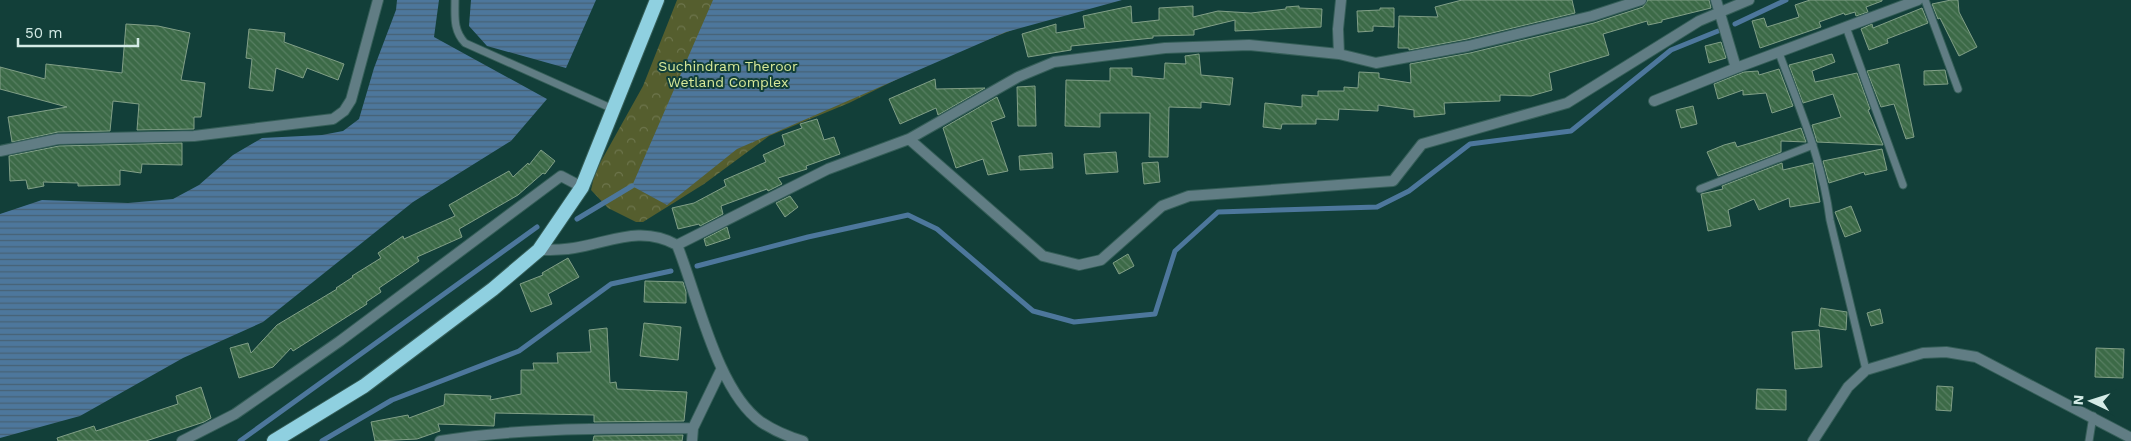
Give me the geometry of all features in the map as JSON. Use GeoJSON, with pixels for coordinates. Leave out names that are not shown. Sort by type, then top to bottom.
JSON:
{"type":"FeatureCollection","features":[{"type":"Feature","properties":{"kind":"highway"},"geometry":{"type":"LineString","coordinates":[[274,441],[364,386],[493,289],[539,250],[582,186],[657,0]]}},
{"type":"Feature","properties":{"kind":"street"},"geometry":{"type":"LineString","coordinates":[[0,151],[58,139],[194,136],[333,119],[344,111],[351,100],[378,0]]}},
{"type":"Feature","properties":{"kind":"street"},"geometry":{"type":"LineString","coordinates":[[1339,54],[1338,29],[1341,0]]}},
{"type":"Feature","properties":{"kind":"street"},"geometry":{"type":"LineString","coordinates":[[676,244],[828,169],[909,139],[1018,77],[1054,62],[1165,48],[1249,44],[1339,54],[1376,63],[1468,46],[1592,16],[1641,0]]}},
{"type":"Feature","properties":{"kind":"street"},"geometry":{"type":"LineString","coordinates":[[1716,0],[1718,13],[1736,68]]}},
{"type":"Feature","properties":{"kind":"street"},"geometry":{"type":"LineString","coordinates":[[909,139],[1043,256],[1080,265],[1101,260],[1162,206],[1189,196],[1393,181],[1422,144],[1568,103],[1699,21],[1749,0]]}},
{"type":"Feature","properties":{"kind":"street"},"geometry":{"type":"LineString","coordinates":[[1654,101],[1736,68],[1918,0]]}},
{"type":"Feature","properties":{"kind":"street"},"geometry":{"type":"LineString","coordinates":[[182,441],[234,414],[340,341],[561,176],[582,186]]}},
{"type":"Feature","properties":{"kind":"street"},"geometry":{"type":"LineString","coordinates":[[539,250],[574,248],[625,236],[662,237],[676,244],[722,370],[750,411],[761,422],[803,441]]}},
{"type":"Feature","properties":{"kind":"street"},"geometry":{"type":"LineString","coordinates":[[1814,441],[1848,387],[1866,370],[1923,353],[1963,353],[1976,357],[2093,416],[2131,438]]}},
{"type":"Feature","properties":{"kind":"street"},"geometry":{"type":"LineString","coordinates":[[692,441],[693,428],[722,370]]}},
{"type":"Feature","properties":{"kind":"street"},"geometry":{"type":"LineString","coordinates":[[440,441],[483,434],[541,429],[693,428]]}},
{"type":"Feature","properties":{"kind":"lane"},"geometry":{"type":"LineString","coordinates":[[454,0],[455,26],[458,36],[465,43],[613,109]]}},
{"type":"Feature","properties":{"kind":"lane"},"geometry":{"type":"LineString","coordinates":[[1925,0],[1958,88]]}},
{"type":"Feature","properties":{"kind":"lane"},"geometry":{"type":"LineString","coordinates":[[1846,27],[1903,185]]}},
{"type":"Feature","properties":{"kind":"lane"},"geometry":{"type":"LineString","coordinates":[[1779,53],[1812,145],[1827,194],[1830,220],[1866,370]]}},
{"type":"Feature","properties":{"kind":"lane"},"geometry":{"type":"LineString","coordinates":[[1700,189],[1812,145]]}},
{"type":"Feature","properties":{"kind":"lane"},"geometry":{"type":"LineString","coordinates":[[2089,441],[2093,416]]}},
{"type":"Feature","properties":{"kind":"green space","name":"Suchindram Theroor Wetland Complex"},"geometry":{"type":"Polygon","coordinates":[[[677,0],[1102,0],[1081,3],[938,59],[849,103],[769,136],[704,184],[643,222],[636,222],[608,208],[591,190],[595,172],[643,86],[677,0]]]}},
{"type":"Feature","properties":{"kind":"water"},"geometry":{"type":"Polygon","coordinates":[[[397,0],[439,0],[434,37],[547,99],[511,141],[413,202],[263,322],[183,358],[80,416],[0,438],[0,214],[42,200],[128,203],[173,199],[199,185],[233,155],[262,138],[322,135],[343,131],[359,119],[374,68],[396,10],[397,0]]]}},
{"type":"Feature","properties":{"kind":"water"},"geometry":{"type":"Polygon","coordinates":[[[471,0],[596,0],[566,68],[487,46],[469,26],[471,0]]]}},
{"type":"Feature","properties":{"kind":"water","name":"Suchindram Theroor Wetland Complex"},"geometry":{"type":"Polygon","coordinates":[[[713,0],[1122,0],[1006,32],[737,149],[667,205],[632,186],[713,0]]]}},
{"type":"Feature","properties":{"kind":"building"},"geometry":{"type":"Polygon","coordinates":[[[1462,0],[1572,0],[1575,13],[1467,39],[1409,50],[1409,48],[1398,48],[1399,16],[1438,17],[1435,7],[1462,0]]]}},
{"type":"Feature","properties":{"kind":"building"},"geometry":{"type":"Polygon","coordinates":[[[1648,0],[1709,0],[1711,8],[1648,25],[1647,21],[1603,34],[1609,55],[1549,73],[1552,90],[1531,96],[1500,95],[1500,101],[1444,103],[1445,114],[1414,117],[1414,110],[1378,105],[1378,111],[1339,109],[1338,120],[1316,119],[1316,124],[1282,124],[1281,129],[1263,127],[1265,103],[1302,107],[1302,95],[1318,96],[1318,91],[1344,91],[1344,87],[1358,88],[1359,72],[1379,73],[1379,78],[1411,83],[1410,64],[1470,53],[1594,23],[1643,7],[1648,0]]]}},
{"type":"Feature","properties":{"kind":"building"},"geometry":{"type":"Polygon","coordinates":[[[1810,0],[1882,1],[1866,7],[1868,12],[1856,16],[1855,12],[1845,15],[1844,13],[1819,22],[1821,27],[1760,48],[1752,21],[1764,18],[1767,27],[1799,17],[1795,5],[1810,0]]]}},
{"type":"Feature","properties":{"kind":"building"},"geometry":{"type":"Polygon","coordinates":[[[1958,0],[1959,12],[1977,47],[1959,56],[1940,18],[1938,19],[1932,4],[1958,0]]]}},
{"type":"Feature","properties":{"kind":"building"},"geometry":{"type":"Polygon","coordinates":[[[1131,6],[1132,23],[1159,20],[1159,8],[1193,6],[1193,17],[1218,11],[1251,13],[1299,6],[1299,8],[1322,9],[1321,27],[1235,31],[1235,20],[1194,30],[1194,35],[1153,36],[1153,38],[1071,46],[1071,50],[1028,57],[1022,34],[1056,24],[1056,33],[1085,28],[1083,16],[1131,6]]]}},
{"type":"Feature","properties":{"kind":"building"},"geometry":{"type":"Polygon","coordinates":[[[1380,8],[1394,8],[1394,27],[1373,26],[1373,31],[1358,32],[1357,11],[1380,10],[1380,8]]]}},
{"type":"Feature","properties":{"kind":"building"},"geometry":{"type":"Polygon","coordinates":[[[1922,8],[1928,23],[1887,39],[1888,43],[1869,50],[1861,29],[1872,24],[1873,28],[1922,8]]]}},
{"type":"Feature","properties":{"kind":"building"},"geometry":{"type":"Polygon","coordinates":[[[126,24],[158,26],[190,33],[181,80],[205,83],[201,117],[194,117],[194,129],[137,130],[139,104],[113,101],[110,131],[58,132],[12,142],[8,117],[67,107],[0,89],[0,67],[45,79],[46,64],[122,73],[126,24]]]}},
{"type":"Feature","properties":{"kind":"building"},"geometry":{"type":"Polygon","coordinates":[[[249,29],[285,33],[284,42],[344,64],[338,80],[307,68],[303,78],[276,68],[273,91],[249,88],[252,59],[246,58],[249,29]]]}},
{"type":"Feature","properties":{"kind":"building"},"geometry":{"type":"Polygon","coordinates":[[[1721,42],[1726,58],[1709,63],[1705,46],[1721,42]]]}},
{"type":"Feature","properties":{"kind":"building"},"geometry":{"type":"Polygon","coordinates":[[[1199,54],[1201,75],[1233,78],[1230,105],[1201,102],[1201,108],[1169,107],[1168,157],[1149,157],[1150,113],[1100,113],[1100,127],[1065,126],[1066,80],[1110,81],[1110,68],[1132,68],[1132,76],[1164,79],[1165,63],[1186,64],[1185,56],[1199,54]]]}},
{"type":"Feature","properties":{"kind":"building"},"geometry":{"type":"Polygon","coordinates":[[[1832,54],[1835,62],[1812,71],[1815,82],[1857,73],[1870,109],[1868,110],[1883,145],[1817,142],[1812,125],[1841,117],[1833,94],[1803,103],[1789,65],[1832,54]]]}},
{"type":"Feature","properties":{"kind":"building"},"geometry":{"type":"Polygon","coordinates":[[[1899,64],[1914,137],[1906,139],[1894,104],[1881,107],[1867,71],[1899,64]]]}},
{"type":"Feature","properties":{"kind":"building"},"geometry":{"type":"Polygon","coordinates":[[[1779,69],[1793,106],[1772,113],[1766,93],[1743,95],[1743,90],[1718,99],[1714,84],[1744,72],[1758,71],[1759,75],[1779,69]]]}},
{"type":"Feature","properties":{"kind":"building"},"geometry":{"type":"Polygon","coordinates":[[[1945,70],[1948,84],[1924,85],[1924,71],[1945,70]]]}},
{"type":"Feature","properties":{"kind":"building"},"geometry":{"type":"Polygon","coordinates":[[[935,79],[936,89],[985,88],[938,115],[936,108],[900,124],[889,99],[935,79]]]}},
{"type":"Feature","properties":{"kind":"building"},"geometry":{"type":"Polygon","coordinates":[[[1035,86],[1036,126],[1018,126],[1017,87],[1035,86]]]}},
{"type":"Feature","properties":{"kind":"building"},"geometry":{"type":"Polygon","coordinates":[[[997,97],[1005,117],[991,122],[1008,171],[988,175],[983,159],[956,168],[943,128],[997,97]]]}},
{"type":"Feature","properties":{"kind":"building"},"geometry":{"type":"Polygon","coordinates":[[[1693,106],[1697,124],[1681,128],[1676,110],[1693,106]]]}},
{"type":"Feature","properties":{"kind":"building"},"geometry":{"type":"Polygon","coordinates":[[[817,119],[824,140],[834,137],[840,154],[806,166],[807,169],[778,178],[782,184],[768,191],[767,189],[721,206],[723,214],[700,226],[699,224],[678,229],[672,208],[694,203],[726,186],[724,180],[766,162],[763,155],[785,145],[782,135],[802,128],[800,124],[817,119]]]}},
{"type":"Feature","properties":{"kind":"building"},"geometry":{"type":"Polygon","coordinates":[[[1801,128],[1806,142],[1781,141],[1781,152],[1718,176],[1707,152],[1735,142],[1737,147],[1801,128]]]}},
{"type":"Feature","properties":{"kind":"building"},"geometry":{"type":"Polygon","coordinates":[[[182,143],[182,165],[142,164],[141,173],[120,170],[120,185],[78,186],[78,183],[43,182],[44,186],[28,189],[26,180],[10,181],[9,156],[59,146],[182,143]]]}},
{"type":"Feature","properties":{"kind":"building"},"geometry":{"type":"Polygon","coordinates":[[[1882,149],[1887,170],[1865,175],[1864,172],[1829,183],[1823,161],[1882,149]]]}},
{"type":"Feature","properties":{"kind":"building"},"geometry":{"type":"Polygon","coordinates":[[[541,150],[555,161],[545,174],[543,173],[518,195],[459,229],[462,237],[417,257],[419,261],[379,288],[381,292],[366,302],[367,304],[293,351],[291,348],[273,367],[239,378],[230,348],[248,343],[251,353],[277,325],[337,289],[352,276],[381,258],[378,253],[403,236],[404,239],[455,216],[449,205],[509,171],[513,177],[528,163],[529,165],[541,150]]]}},
{"type":"Feature","properties":{"kind":"building"},"geometry":{"type":"Polygon","coordinates":[[[1116,152],[1118,172],[1086,174],[1084,154],[1116,152]]]}},
{"type":"Feature","properties":{"kind":"building"},"geometry":{"type":"Polygon","coordinates":[[[1052,153],[1053,168],[1020,170],[1019,156],[1052,153]]]}},
{"type":"Feature","properties":{"kind":"building"},"geometry":{"type":"Polygon","coordinates":[[[1158,162],[1160,182],[1144,184],[1142,163],[1158,162]]]}},
{"type":"Feature","properties":{"kind":"building"},"geometry":{"type":"Polygon","coordinates":[[[1782,163],[1783,170],[1813,163],[1820,202],[1790,207],[1789,198],[1759,210],[1754,199],[1728,210],[1731,226],[1708,231],[1701,194],[1723,189],[1722,186],[1782,163]]]}},
{"type":"Feature","properties":{"kind":"building"},"geometry":{"type":"Polygon","coordinates":[[[790,196],[798,207],[785,217],[776,203],[790,196]]]}},
{"type":"Feature","properties":{"kind":"building"},"geometry":{"type":"Polygon","coordinates":[[[1851,206],[1861,231],[1845,237],[1835,212],[1851,206]]]}},
{"type":"Feature","properties":{"kind":"building"},"geometry":{"type":"Polygon","coordinates":[[[727,227],[730,238],[706,246],[704,239],[727,227]]]}},
{"type":"Feature","properties":{"kind":"building"},"geometry":{"type":"Polygon","coordinates":[[[1128,254],[1134,266],[1119,274],[1113,263],[1128,254]]]}},
{"type":"Feature","properties":{"kind":"building"},"geometry":{"type":"Polygon","coordinates":[[[568,258],[579,277],[548,294],[552,304],[531,312],[520,284],[543,275],[542,273],[568,258]]]}},
{"type":"Feature","properties":{"kind":"building"},"geometry":{"type":"Polygon","coordinates":[[[645,281],[683,282],[686,292],[686,303],[644,302],[645,281]]]}},
{"type":"Feature","properties":{"kind":"building"},"geometry":{"type":"Polygon","coordinates":[[[1821,308],[1847,312],[1846,330],[1819,326],[1821,308]]]}},
{"type":"Feature","properties":{"kind":"building"},"geometry":{"type":"Polygon","coordinates":[[[1880,309],[1883,323],[1871,326],[1867,313],[1880,309]]]}},
{"type":"Feature","properties":{"kind":"building"},"geometry":{"type":"Polygon","coordinates":[[[644,323],[681,327],[678,360],[640,356],[644,323]]]}},
{"type":"Feature","properties":{"kind":"building"},"geometry":{"type":"Polygon","coordinates":[[[607,328],[610,383],[616,382],[617,389],[687,392],[684,421],[594,422],[594,415],[495,413],[494,426],[438,424],[440,431],[417,439],[375,441],[371,422],[408,415],[409,418],[444,405],[445,394],[491,396],[490,400],[521,394],[521,370],[534,370],[533,363],[558,363],[557,353],[591,352],[589,330],[607,328]]]}},
{"type":"Feature","properties":{"kind":"building"},"geometry":{"type":"Polygon","coordinates":[[[1819,330],[1822,367],[1795,369],[1792,332],[1819,330]]]}},
{"type":"Feature","properties":{"kind":"building"},"geometry":{"type":"Polygon","coordinates":[[[2096,348],[2124,349],[2123,378],[2095,377],[2096,348]]]}},
{"type":"Feature","properties":{"kind":"building"},"geometry":{"type":"Polygon","coordinates":[[[1937,386],[1953,387],[1951,411],[1936,410],[1937,386]]]}},
{"type":"Feature","properties":{"kind":"building"},"geometry":{"type":"Polygon","coordinates":[[[201,387],[211,418],[204,422],[146,441],[58,441],[57,438],[94,426],[96,431],[178,404],[176,396],[201,387]]]}},
{"type":"Feature","properties":{"kind":"building"},"geometry":{"type":"Polygon","coordinates":[[[1757,389],[1786,390],[1786,410],[1756,409],[1757,389]]]}},
{"type":"Feature","properties":{"kind":"building"},"geometry":{"type":"Polygon","coordinates":[[[683,435],[682,441],[593,441],[594,436],[683,435]]]}},
{"type":"Feature","properties":{"kind":"waterway"},"geometry":{"type":"LineString","coordinates":[[1735,24],[1786,0]]}},
{"type":"Feature","properties":{"kind":"waterway"},"geometry":{"type":"LineString","coordinates":[[697,266],[808,237],[908,215],[937,229],[1033,311],[1074,322],[1155,314],[1175,251],[1218,212],[1377,207],[1409,191],[1470,144],[1571,131],[1671,50],[1718,31]]}},
{"type":"Feature","properties":{"kind":"waterway"},"geometry":{"type":"LineString","coordinates":[[577,219],[632,186]]}},
{"type":"Feature","properties":{"kind":"waterway"},"geometry":{"type":"LineString","coordinates":[[240,441],[537,227]]}},
{"type":"Feature","properties":{"kind":"waterway"},"geometry":{"type":"LineString","coordinates":[[322,441],[392,400],[519,351],[611,284],[671,271]]}}]}
